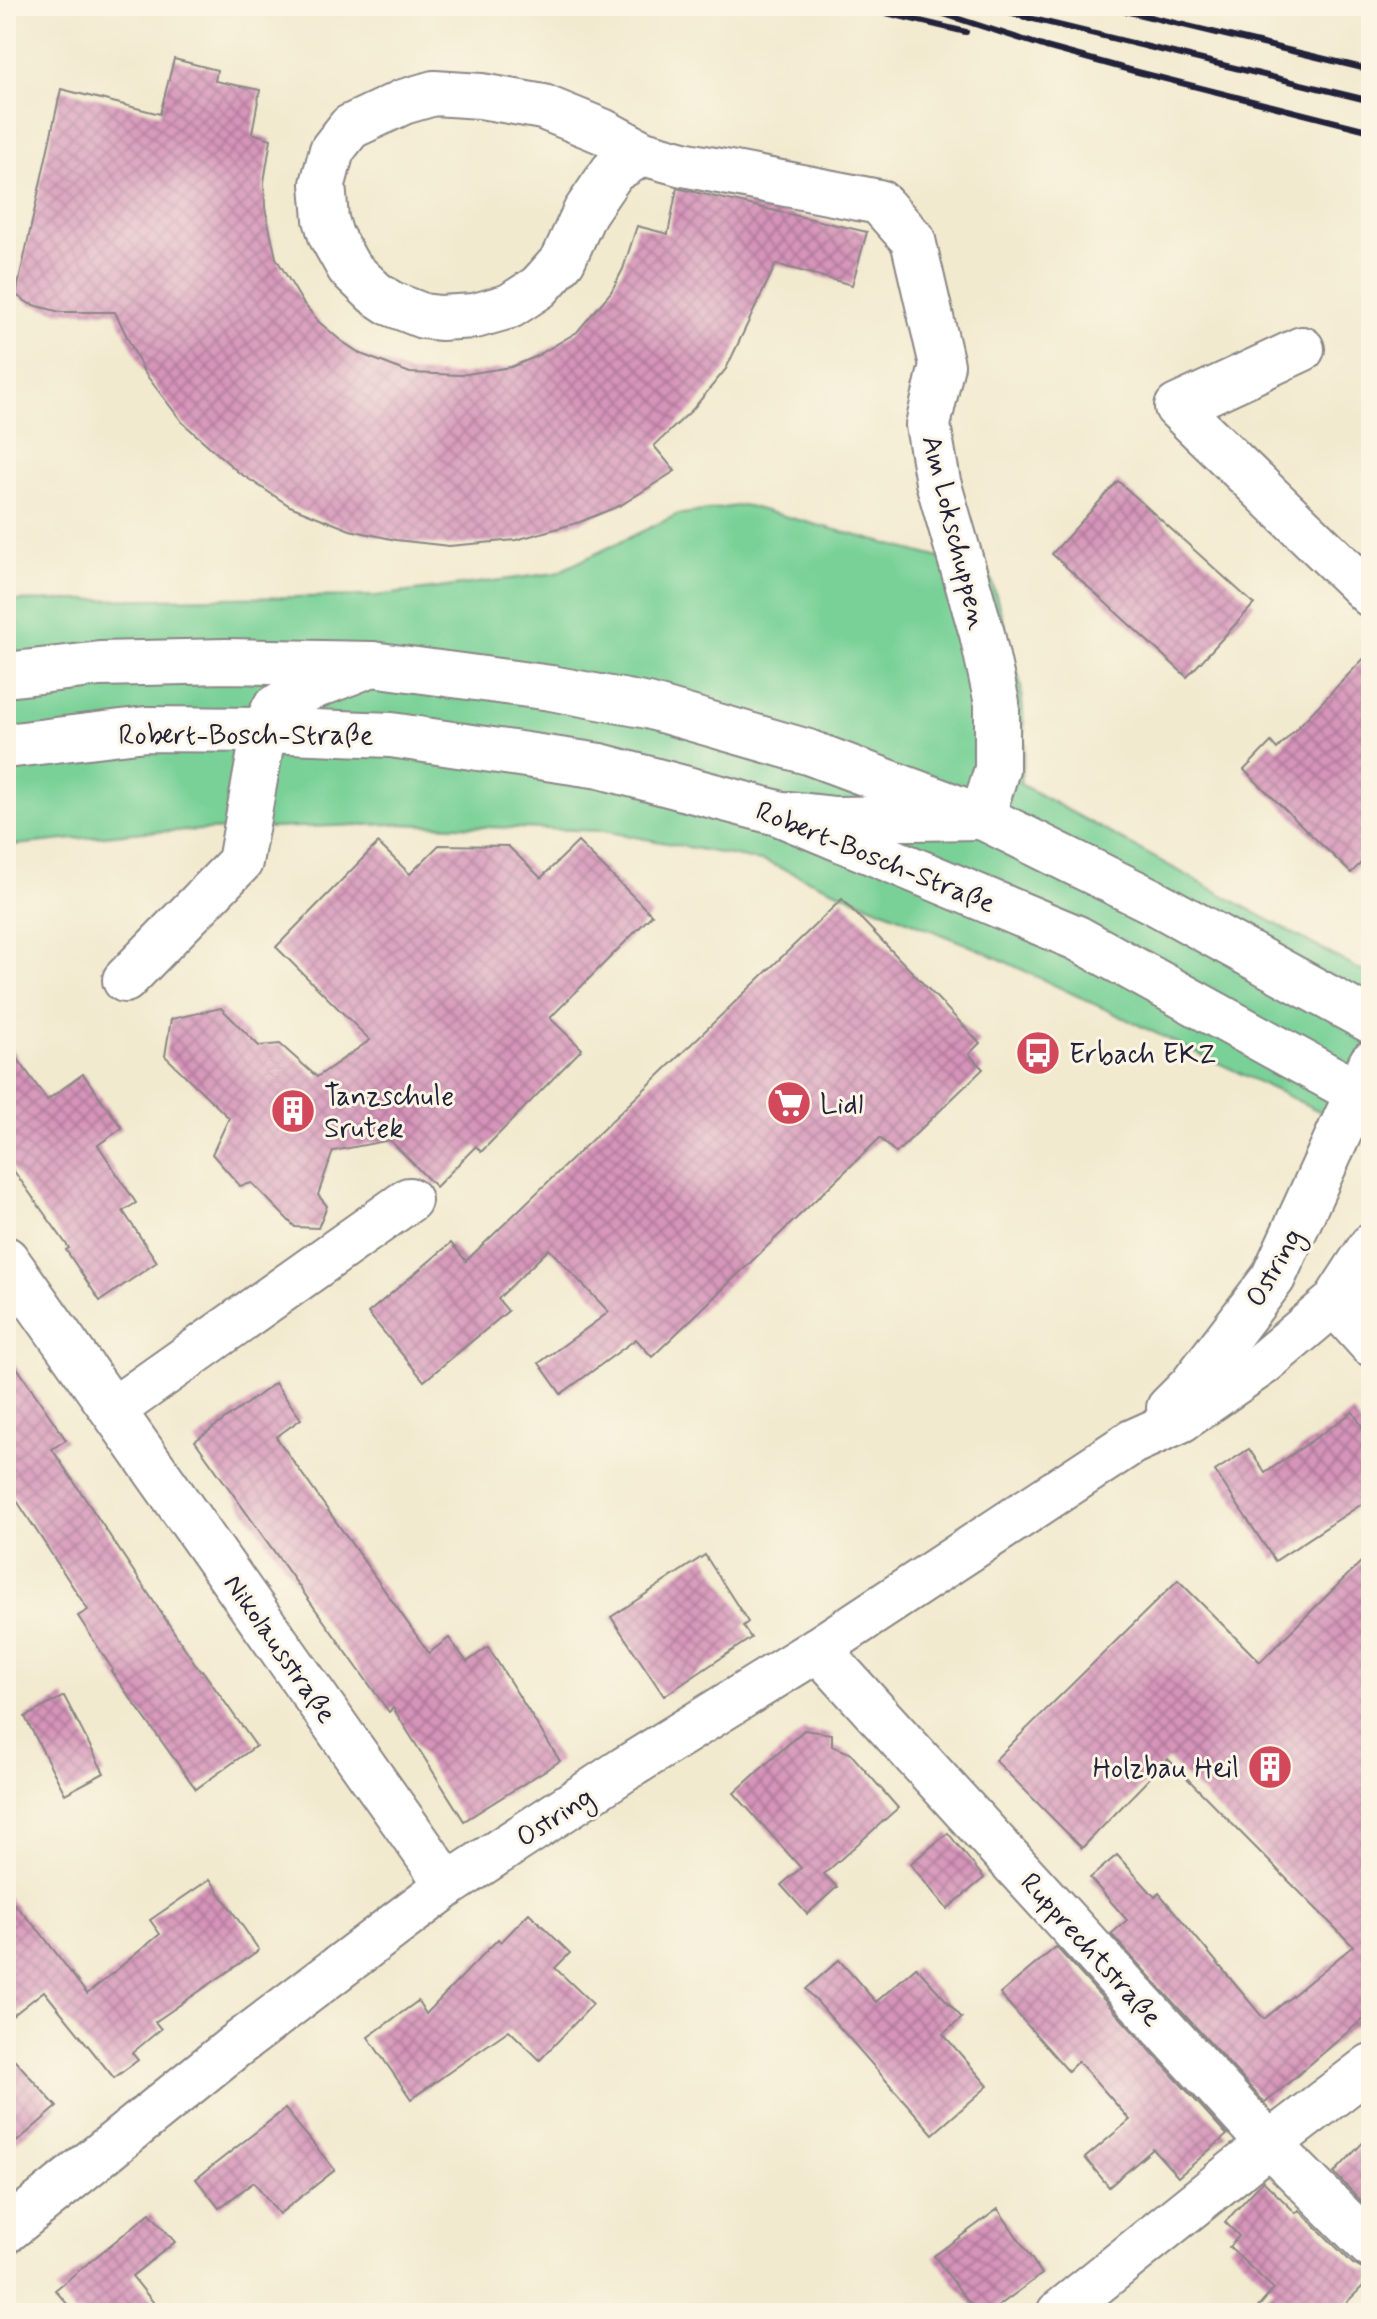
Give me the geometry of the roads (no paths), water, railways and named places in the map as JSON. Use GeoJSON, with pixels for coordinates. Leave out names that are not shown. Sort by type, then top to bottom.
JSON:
{"type":"FeatureCollection","features":[{"type":"Feature","properties":{"kind":"street","name":"Am Lokschuppen"},"geometry":{"type":"LineString","coordinates":[[643,153],[613,171],[585,212],[563,260],[539,287],[510,306],[475,316],[423,316],[390,303],[349,268],[331,236],[326,219],[323,184],[332,150],[350,127],[403,102],[434,93],[481,96],[543,107],[602,131],[643,153],[683,164],[879,202],[913,240],[942,365],[928,425],[935,468],[982,634],[997,703],[997,769],[982,817]]}},
{"type":"Feature","properties":{"kind":"street"},"geometry":{"type":"LineString","coordinates":[[1302,349],[1177,407],[1371,595]]}},
{"type":"Feature","properties":{"kind":"street"},"geometry":{"type":"LineString","coordinates":[[6,675],[100,664],[226,661],[372,664],[551,688],[648,706],[808,752],[982,817],[1156,903],[1371,1021]]}},
{"type":"Feature","properties":{"kind":"street"},"geometry":{"type":"LineString","coordinates":[[125,980],[240,862],[264,730],[274,709],[300,692],[372,664]]}},
{"type":"Feature","properties":{"kind":"street","name":"Robert-Bosch-Straße"},"geometry":{"type":"LineString","coordinates":[[6,746],[146,729],[264,730],[391,735],[600,766],[778,813],[1077,938],[1367,1085]]}},
{"type":"Feature","properties":{"kind":"street"},"geometry":{"type":"LineString","coordinates":[[778,813],[835,819],[982,817]]}},
{"type":"Feature","properties":{"kind":"street","name":"Ostring"},"geometry":{"type":"LineString","coordinates":[[1132,1442],[1191,1386],[1273,1278],[1367,1085]]}},
{"type":"Feature","properties":{"kind":"street"},"geometry":{"type":"LineString","coordinates":[[113,1410],[409,1200]]}},
{"type":"Feature","properties":{"kind":"street","name":"Ostring"},"geometry":{"type":"LineString","coordinates":[[8,2225],[234,2047],[448,1885],[625,1769],[818,1649],[1132,1442],[1181,1420],[1263,1363],[1334,1303],[1371,1246]]}},
{"type":"Feature","properties":{"kind":"street","name":"Nikolausstraße"},"geometry":{"type":"LineString","coordinates":[[6,1259],[448,1885]]}},
{"type":"Feature","properties":{"kind":"street"},"geometry":{"type":"LineString","coordinates":[[1334,1303],[1371,1344]]}},
{"type":"Feature","properties":{"kind":"street","name":"Rupprechtstraße"},"geometry":{"type":"LineString","coordinates":[[818,1649],[1269,2144],[1371,2246]]}},
{"type":"Feature","properties":{"kind":"street"},"geometry":{"type":"LineString","coordinates":[[1059,2313],[1371,2066]]}},
{"type":"Feature","properties":{"kind":"railway"},"geometry":{"type":"LineString","coordinates":[[857,6],[966,32]]}},
{"type":"Feature","properties":{"kind":"railway"},"geometry":{"type":"LineString","coordinates":[[919,6],[1046,47],[1371,131]]}},
{"type":"Feature","properties":{"kind":"railway"},"geometry":{"type":"LineString","coordinates":[[980,6],[1371,101]]}},
{"type":"Feature","properties":{"kind":"railway"},"geometry":{"type":"LineString","coordinates":[[1104,6],[1371,70]]}},
{"type":"Feature","properties":{"kind":"railway"},"geometry":{"type":"LineString","coordinates":[[1348,6],[1371,12]]}},
{"type":"Feature","properties":{"kind":"place","name":"Erbach EKZ"},"geometry":{"type":"Point","coordinates":[1038,1053]}},
{"type":"Feature","properties":{"kind":"place","name":"Lidl"},"geometry":{"type":"Point","coordinates":[789,1103]}},
{"type":"Feature","properties":{"kind":"place","name":"Tanzschule Srutek"},"geometry":{"type":"Point","coordinates":[293,1111]}},
{"type":"Feature","properties":{"kind":"place","name":"Holzbau Heil"},"geometry":{"type":"Point","coordinates":[1270,1767]}}]}
